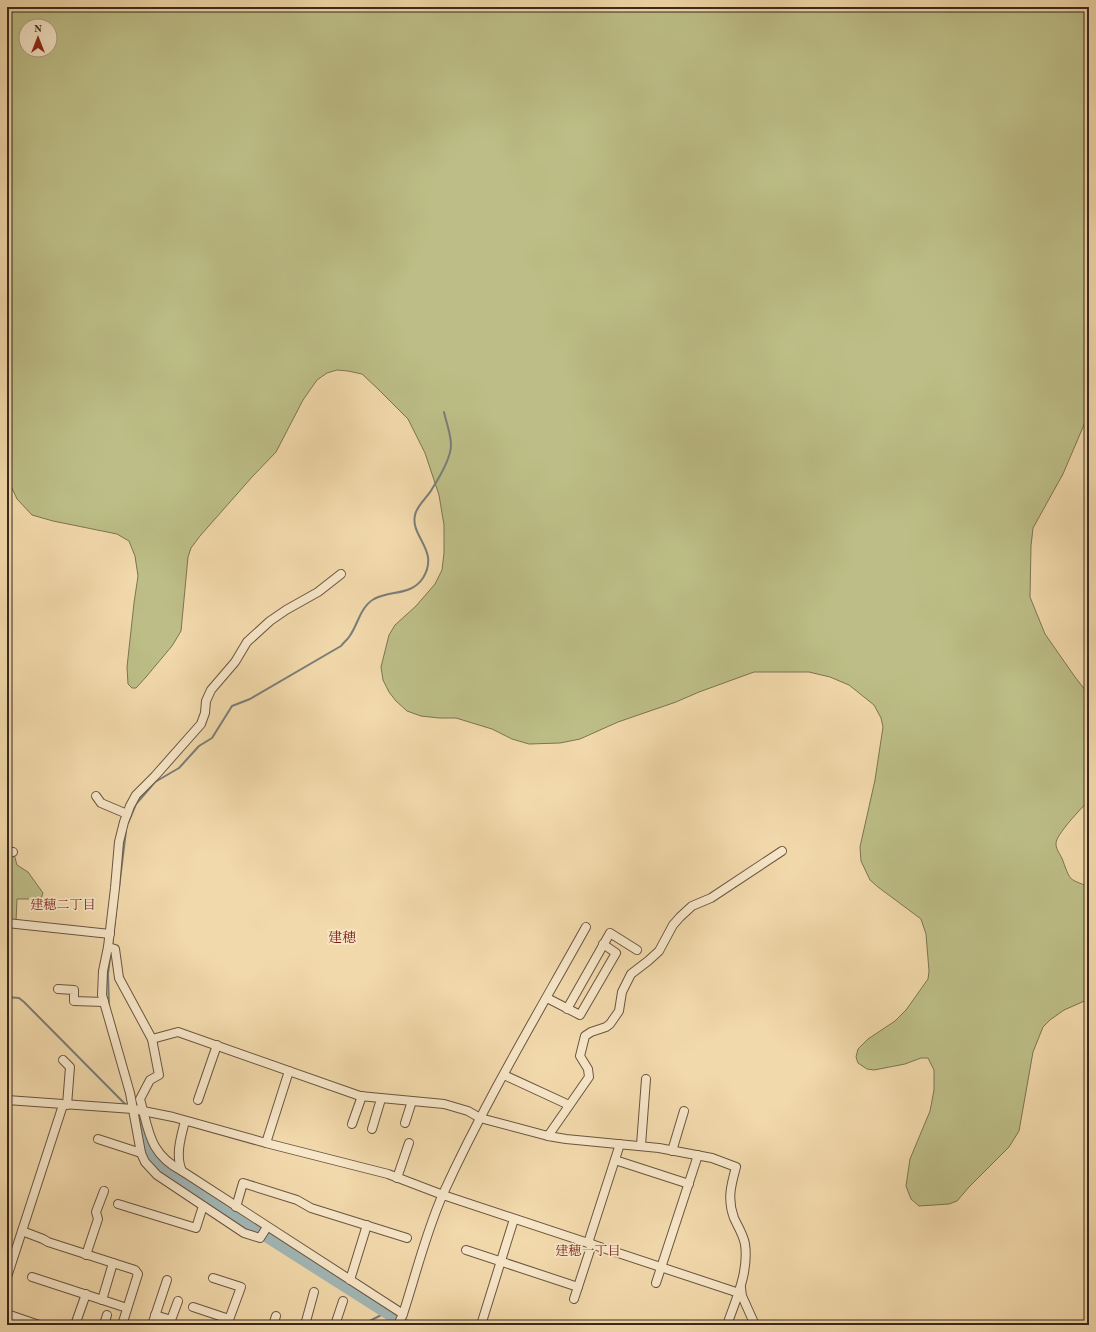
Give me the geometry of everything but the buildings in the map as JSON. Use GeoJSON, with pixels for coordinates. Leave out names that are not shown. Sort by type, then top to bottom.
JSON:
{"type":"FeatureCollection","features":[{"type":"Feature","properties":{"kind":"street"},"geometry":{"type":"LineString","coordinates":[[267,1227],[260,1238],[244,1233],[157,1175],[145,1162],[141,1153],[133,1109],[102,995],[103,971],[110,934],[119,842],[127,814],[136,795],[156,776],[201,724],[205,713],[206,702],[211,690],[235,662],[247,642],[270,621],[318,592],[341,574]]}},
{"type":"Feature","properties":{"kind":"street"},"geometry":{"type":"LineString","coordinates":[[96,796],[101,803],[127,814]]}},
{"type":"Feature","properties":{"kind":"street"},"geometry":{"type":"LineString","coordinates":[[548,1136],[589,1078],[588,1069],[580,1056],[585,1036],[610,1024],[619,1011],[622,992],[631,974],[660,951],[673,925],[692,906],[711,898],[782,851]]}},
{"type":"Feature","properties":{"kind":"street"},"geometry":{"type":"LineString","coordinates":[[7,923],[110,934]]}},
{"type":"Feature","properties":{"kind":"street"},"geometry":{"type":"LineString","coordinates":[[398,1324],[403,1314],[425,1243],[443,1195],[480,1118],[586,927]]}},
{"type":"Feature","properties":{"kind":"street"},"geometry":{"type":"LineString","coordinates":[[567,1009],[610,934],[637,950]]}},
{"type":"Feature","properties":{"kind":"street"},"geometry":{"type":"LineString","coordinates":[[547,998],[580,1015],[616,953],[603,944]]}},
{"type":"Feature","properties":{"kind":"street"},"geometry":{"type":"LineString","coordinates":[[108,947],[115,949],[119,978],[152,1039],[159,1075],[150,1080],[140,1099],[153,1146],[163,1158],[182,1171],[403,1314]]}},
{"type":"Feature","properties":{"kind":"street"},"geometry":{"type":"LineString","coordinates":[[58,989],[74,990],[74,1001],[104,1002]]}},
{"type":"Feature","properties":{"kind":"street"},"geometry":{"type":"LineString","coordinates":[[152,1039],[178,1032],[362,1096],[457,1107],[480,1118],[548,1136],[641,1146],[698,1155],[721,1160],[736,1167],[730,1200],[734,1218],[744,1243],[745,1270],[728,1325]]}},
{"type":"Feature","properties":{"kind":"street"},"geometry":{"type":"LineString","coordinates":[[198,1100],[217,1045]]}},
{"type":"Feature","properties":{"kind":"street"},"geometry":{"type":"LineString","coordinates":[[7,1277],[65,1105],[70,1067],[63,1060]]}},
{"type":"Feature","properties":{"kind":"street"},"geometry":{"type":"LineString","coordinates":[[266,1143],[289,1071]]}},
{"type":"Feature","properties":{"kind":"street"},"geometry":{"type":"LineString","coordinates":[[504,1075],[570,1105]]}},
{"type":"Feature","properties":{"kind":"street"},"geometry":{"type":"LineString","coordinates":[[641,1146],[646,1079]]}},
{"type":"Feature","properties":{"kind":"street"},"geometry":{"type":"LineString","coordinates":[[352,1124],[362,1096]]}},
{"type":"Feature","properties":{"kind":"street"},"geometry":{"type":"LineString","coordinates":[[372,1129],[381,1098]]}},
{"type":"Feature","properties":{"kind":"street"},"geometry":{"type":"LineString","coordinates":[[7,1100],[133,1109],[173,1117],[266,1143],[368,1168],[443,1195],[590,1244],[662,1267],[740,1289]]}},
{"type":"Feature","properties":{"kind":"street"},"geometry":{"type":"LineString","coordinates":[[405,1123],[412,1101]]}},
{"type":"Feature","properties":{"kind":"street"},"geometry":{"type":"LineString","coordinates":[[672,1151],[684,1111]]}},
{"type":"Feature","properties":{"kind":"street"},"geometry":{"type":"LineString","coordinates":[[182,1171],[179,1165],[180,1140],[185,1121]]}},
{"type":"Feature","properties":{"kind":"street"},"geometry":{"type":"LineString","coordinates":[[98,1139],[141,1153]]}},
{"type":"Feature","properties":{"kind":"street"},"geometry":{"type":"LineString","coordinates":[[397,1178],[409,1143]]}},
{"type":"Feature","properties":{"kind":"street"},"geometry":{"type":"LineString","coordinates":[[574,1299],[620,1144]]}},
{"type":"Feature","properties":{"kind":"street"},"geometry":{"type":"LineString","coordinates":[[656,1283],[698,1155]]}},
{"type":"Feature","properties":{"kind":"street"},"geometry":{"type":"LineString","coordinates":[[615,1160],[689,1184]]}},
{"type":"Feature","properties":{"kind":"street"},"geometry":{"type":"LineString","coordinates":[[236,1207],[243,1183],[297,1200],[311,1208],[407,1238]]}},
{"type":"Feature","properties":{"kind":"street"},"geometry":{"type":"LineString","coordinates":[[86,1255],[98,1218],[96,1212],[104,1191]]}},
{"type":"Feature","properties":{"kind":"street"},"geometry":{"type":"LineString","coordinates":[[118,1204],[196,1228],[203,1206]]}},
{"type":"Feature","properties":{"kind":"street"},"geometry":{"type":"LineString","coordinates":[[481,1325],[514,1219]]}},
{"type":"Feature","properties":{"kind":"street"},"geometry":{"type":"LineString","coordinates":[[350,1280],[366,1225]]}},
{"type":"Feature","properties":{"kind":"street"},"geometry":{"type":"LineString","coordinates":[[22,1231],[44,1239],[48,1242],[134,1270],[138,1274],[122,1325]]}},
{"type":"Feature","properties":{"kind":"street"},"geometry":{"type":"LineString","coordinates":[[466,1250],[578,1287]]}},
{"type":"Feature","properties":{"kind":"street"},"geometry":{"type":"LineString","coordinates":[[102,1300],[113,1263]]}},
{"type":"Feature","properties":{"kind":"street"},"geometry":{"type":"LineString","coordinates":[[32,1277],[127,1308]]}},
{"type":"Feature","properties":{"kind":"street"},"geometry":{"type":"LineString","coordinates":[[193,1307],[228,1322],[241,1287],[213,1278]]}},
{"type":"Feature","properties":{"kind":"street"},"geometry":{"type":"LineString","coordinates":[[152,1325],[167,1280]]}},
{"type":"Feature","properties":{"kind":"street"},"geometry":{"type":"LineString","coordinates":[[740,1289],[755,1325]]}},
{"type":"Feature","properties":{"kind":"street"},"geometry":{"type":"LineString","coordinates":[[307,1324],[314,1292]]}},
{"type":"Feature","properties":{"kind":"street"},"geometry":{"type":"LineString","coordinates":[[75,1325],[86,1294]]}},
{"type":"Feature","properties":{"kind":"street"},"geometry":{"type":"LineString","coordinates":[[155,1315],[171,1320],[178,1301]]}},
{"type":"Feature","properties":{"kind":"street"},"geometry":{"type":"LineString","coordinates":[[335,1325],[342,1301]]}},
{"type":"Feature","properties":{"kind":"street"},"geometry":{"type":"LineString","coordinates":[[7,1314],[40,1325]]}},
{"type":"Feature","properties":{"kind":"street"},"geometry":{"type":"LineString","coordinates":[[104,1325],[107,1315]]}},
{"type":"Feature","properties":{"kind":"street"},"geometry":{"type":"LineString","coordinates":[[273,1325],[276,1316]]}},
{"type":"Feature","properties":{"kind":"green space"},"geometry":{"type":"Polygon","coordinates":[[[7,7],[1089,7],[1089,413],[1063,474],[1033,528],[1031,546],[1030,597],[1045,634],[1089,695],[1089,800],[1064,828],[1056,844],[1069,877],[1074,881],[1089,887],[1089,999],[1064,1010],[1043,1027],[1033,1052],[1019,1131],[1009,1147],[957,1201],[949,1204],[919,1206],[911,1199],[906,1186],[910,1159],[930,1111],[934,1090],[934,1070],[928,1058],[921,1058],[905,1064],[874,1070],[867,1069],[858,1063],[856,1057],[858,1049],[868,1039],[895,1021],[906,1010],[928,979],[929,971],[926,934],[921,919],[870,880],[861,861],[860,847],[875,780],[883,727],[881,718],[874,705],[849,685],[830,677],[809,672],[754,672],[676,702],[618,722],[580,739],[560,743],[529,744],[512,739],[492,729],[456,718],[421,716],[407,711],[389,692],[383,680],[381,667],[389,635],[395,625],[416,606],[435,584],[442,570],[444,553],[444,525],[439,495],[425,453],[408,419],[362,374],[337,370],[327,373],[317,380],[303,400],[276,452],[252,477],[191,548],[188,557],[181,631],[172,646],[136,688],[132,688],[128,684],[127,667],[138,576],[135,556],[129,541],[117,534],[53,521],[32,515],[17,499],[7,477],[7,7]]]}},
{"type":"Feature","properties":{"kind":"green space"},"geometry":{"type":"Polygon","coordinates":[[[14,854],[17,865],[28,872],[43,893],[41,899],[17,899],[16,922],[7,921],[7,855],[14,854]]]}},
{"type":"Feature","properties":{"kind":"waterway"},"geometry":{"type":"LineString","coordinates":[[128,823],[136,804],[155,782],[179,768],[199,746],[212,738],[232,706],[250,699],[341,646],[352,632],[362,611],[369,602],[380,596],[413,588],[423,578],[427,568],[428,559],[427,552],[417,530],[415,515],[416,511],[438,479],[449,456],[451,441],[444,412]]}},
{"type":"Feature","properties":{"kind":"waterway"},"geometry":{"type":"LineString","coordinates":[[119,888],[126,831]]}},
{"type":"Feature","properties":{"kind":"waterway"},"geometry":{"type":"LineString","coordinates":[[112,946],[117,903]]}},
{"type":"Feature","properties":{"kind":"waterway"},"geometry":{"type":"LineString","coordinates":[[109,1007],[108,974],[111,950]]}},
{"type":"Feature","properties":{"kind":"waterway"},"geometry":{"type":"LineString","coordinates":[[7,997],[19,998],[24,1002],[127,1106]]}},
{"type":"Feature","properties":{"kind":"waterway"},"geometry":{"type":"LineString","coordinates":[[139,1118],[145,1139],[153,1156],[167,1173],[406,1325]]}},
{"type":"Feature","properties":{"kind":"waterway"},"geometry":{"type":"LineString","coordinates":[[362,1325],[387,1312]]}},
{"type":"Feature","properties":{"kind":"district","name":"建穂二丁目"},"geometry":{"type":"Point","coordinates":[63,904]}},
{"type":"Feature","properties":{"kind":"district","name":"建穂"},"geometry":{"type":"Point","coordinates":[342,937]}},
{"type":"Feature","properties":{"kind":"district","name":"建穂一丁目"},"geometry":{"type":"Point","coordinates":[588,1250]}}]}
